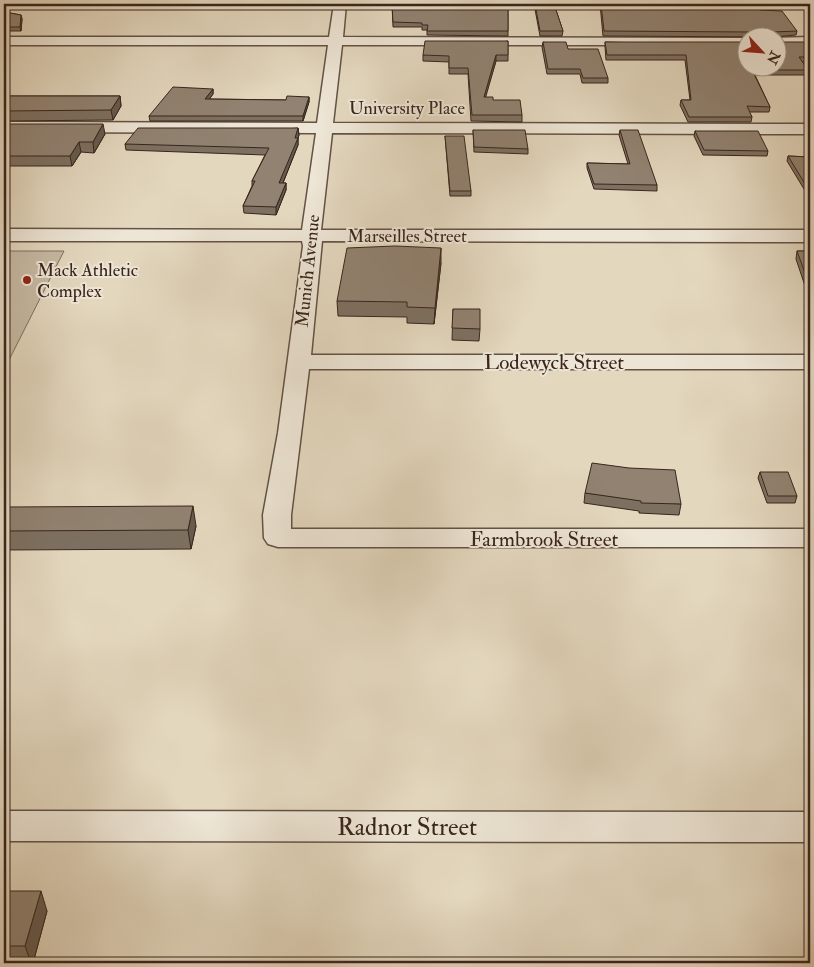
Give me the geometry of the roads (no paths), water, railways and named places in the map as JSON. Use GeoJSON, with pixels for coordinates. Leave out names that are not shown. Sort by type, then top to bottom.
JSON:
{"type":"FeatureCollection","features":[{"type":"Feature","properties":{"kind":"street","name":"Munich Avenue"},"geometry":{"type":"LineString","coordinates":[[278,538],[277,515],[290,433],[313,246],[311,236],[340,4]]}},
{"type":"Feature","properties":{"kind":"street"},"geometry":{"type":"LineString","coordinates":[[4,41],[736,41]]}},
{"type":"Feature","properties":{"kind":"street"},"geometry":{"type":"LineString","coordinates":[[786,41],[810,41]]}},
{"type":"Feature","properties":{"kind":"street","name":"University Place"},"geometry":{"type":"LineString","coordinates":[[4,127],[810,129]]}},
{"type":"Feature","properties":{"kind":"street","name":"Marseilles Street"},"geometry":{"type":"LineString","coordinates":[[4,236],[810,236]]}},
{"type":"Feature","properties":{"kind":"street","name":"Lodewyck Street"},"geometry":{"type":"LineString","coordinates":[[298,362],[810,362]]}},
{"type":"Feature","properties":{"kind":"street","name":"Farmbrook Street"},"geometry":{"type":"LineString","coordinates":[[278,538],[810,538]]}},
{"type":"Feature","properties":{"kind":"street","name":"Radnor Street"},"geometry":{"type":"LineString","coordinates":[[4,826],[810,827]]}},
{"type":"Feature","properties":{"kind":"place","name":"Mack Athletic Complex"},"geometry":{"type":"Point","coordinates":[27,280]}}]}
